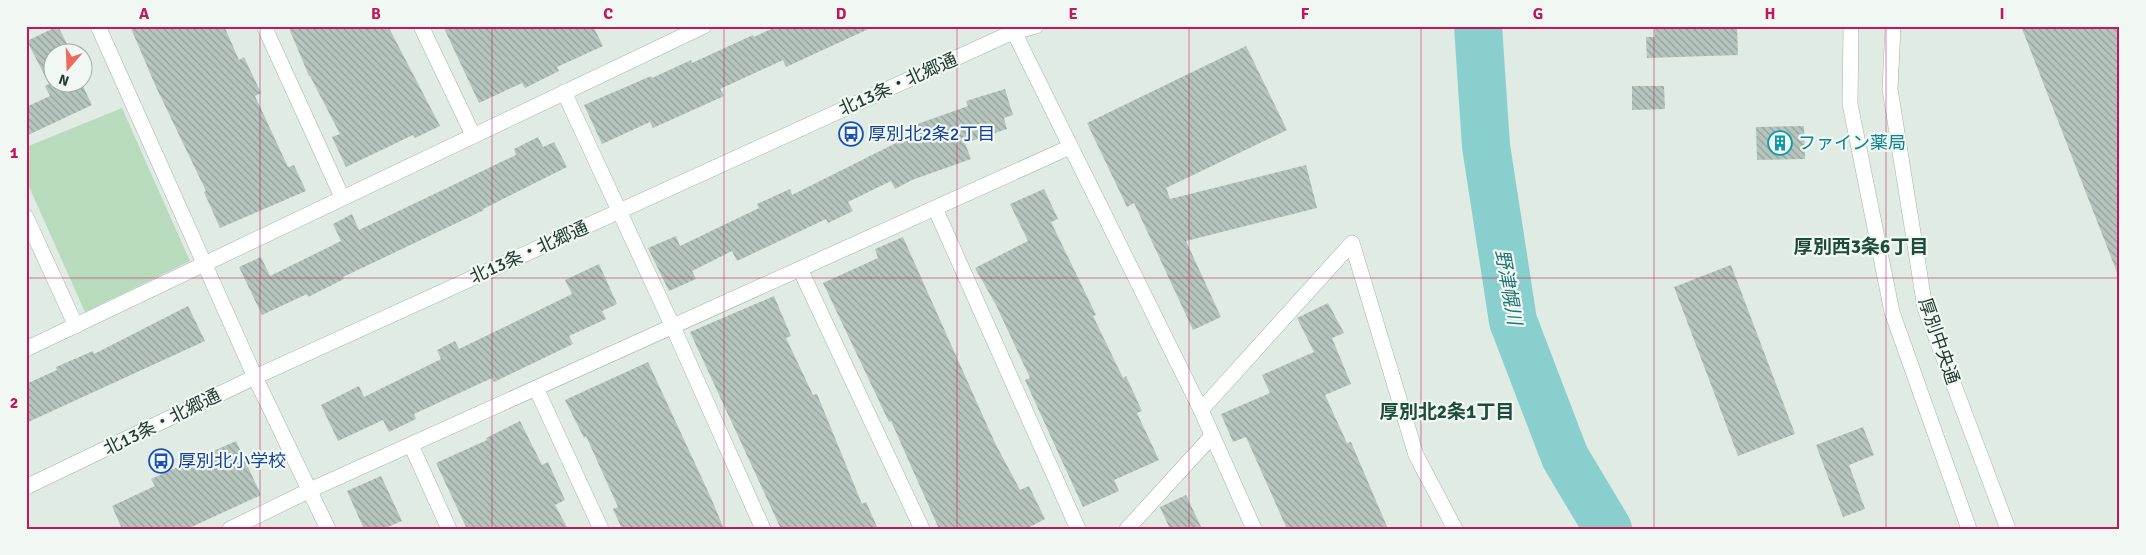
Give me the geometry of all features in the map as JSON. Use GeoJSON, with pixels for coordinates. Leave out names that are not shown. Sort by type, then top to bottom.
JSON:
{"type":"FeatureCollection","features":[{"type":"Feature","properties":{"kind":"street"},"geometry":{"type":"LineString","coordinates":[[98,26],[255,377],[328,529]]}},
{"type":"Feature","properties":{"kind":"street"},"geometry":{"type":"LineString","coordinates":[[264,26],[342,197]]}},
{"type":"Feature","properties":{"kind":"street"},"geometry":{"type":"LineString","coordinates":[[421,26],[473,135]]}},
{"type":"Feature","properties":{"kind":"street"},"geometry":{"type":"LineString","coordinates":[[26,349],[704,26]]}},
{"type":"Feature","properties":{"kind":"street","name":"北13条・北郷通"},"geometry":{"type":"LineString","coordinates":[[26,487],[255,377],[620,211],[1012,29],[1036,26]]}},
{"type":"Feature","properties":{"kind":"street","name":"厚別中央通"},"geometry":{"type":"LineString","coordinates":[[1851,26],[1850,104],[1892,312],[1969,529]]}},
{"type":"Feature","properties":{"kind":"street","name":"厚別中央通"},"geometry":{"type":"LineString","coordinates":[[1893,26],[1890,90],[1925,308],[2008,529]]}},
{"type":"Feature","properties":{"kind":"street"},"geometry":{"type":"LineString","coordinates":[[1012,29],[1201,410],[1254,529]]}},
{"type":"Feature","properties":{"kind":"street"},"geometry":{"type":"LineString","coordinates":[[564,92],[673,326],[763,529]]}},
{"type":"Feature","properties":{"kind":"street"},"geometry":{"type":"LineString","coordinates":[[230,529],[310,490],[1070,147]]}},
{"type":"Feature","properties":{"kind":"street"},"geometry":{"type":"LineString","coordinates":[[935,208],[1078,529]]}},
{"type":"Feature","properties":{"kind":"street"},"geometry":{"type":"LineString","coordinates":[[26,217],[76,326]]}},
{"type":"Feature","properties":{"kind":"street"},"geometry":{"type":"LineString","coordinates":[[1201,410],[1352,243],[1416,456],[1455,529]]}},
{"type":"Feature","properties":{"kind":"street"},"geometry":{"type":"LineString","coordinates":[[800,269],[922,529]]}},
{"type":"Feature","properties":{"kind":"street"},"geometry":{"type":"LineString","coordinates":[[536,388],[600,529]]}},
{"type":"Feature","properties":{"kind":"street"},"geometry":{"type":"LineString","coordinates":[[1127,529],[1212,436]]}},
{"type":"Feature","properties":{"kind":"street"},"geometry":{"type":"LineString","coordinates":[[411,445],[448,529]]}},
{"type":"Feature","properties":{"kind":"green space"},"geometry":{"type":"Polygon","coordinates":[[[122,108],[190,261],[85,312],[26,180],[26,147],[122,108]]]}},
{"type":"Feature","properties":{"kind":"building"},"geometry":{"type":"Polygon","coordinates":[[[58,26],[66,42],[42,42],[42,70],[27,41],[58,26]]]}},
{"type":"Feature","properties":{"kind":"building"},"geometry":{"type":"Polygon","coordinates":[[[130,26],[224,26],[239,60],[244,57],[261,93],[255,96],[288,167],[294,165],[306,191],[220,228],[204,192],[206,191],[156,87],[130,26]]]}},
{"type":"Feature","properties":{"kind":"building"},"geometry":{"type":"Polygon","coordinates":[[[288,26],[388,26],[440,126],[415,138],[413,135],[346,167],[332,137],[340,134],[309,76],[288,26]]]}},
{"type":"Feature","properties":{"kind":"building"},"geometry":{"type":"Polygon","coordinates":[[[443,26],[593,26],[603,46],[557,67],[559,71],[525,88],[522,83],[479,103],[443,26]]]}},
{"type":"Feature","properties":{"kind":"building"},"geometry":{"type":"Polygon","coordinates":[[[777,26],[875,26],[786,67],[783,60],[720,89],[724,96],[653,128],[650,122],[602,144],[584,105],[691,60],[692,63],[777,26]]]}},
{"type":"Feature","properties":{"kind":"building"},"geometry":{"type":"Polygon","coordinates":[[[1654,26],[1737,26],[1738,55],[1647,58],[1646,37],[1655,37],[1654,26]]]}},
{"type":"Feature","properties":{"kind":"building"},"geometry":{"type":"Polygon","coordinates":[[[2021,26],[2120,26],[2120,275],[2118,275],[2021,26]]]}},
{"type":"Feature","properties":{"kind":"building"},"geometry":{"type":"Polygon","coordinates":[[[1246,46],[1287,130],[1166,188],[1170,199],[1306,165],[1317,208],[1186,241],[1221,317],[1193,330],[1134,203],[1127,207],[1087,123],[1246,46]]]}},
{"type":"Feature","properties":{"kind":"building"},"geometry":{"type":"Polygon","coordinates":[[[1632,86],[1664,86],[1665,109],[1632,110],[1632,86]]]}},
{"type":"Feature","properties":{"kind":"building"},"geometry":{"type":"Polygon","coordinates":[[[1005,89],[1013,115],[1004,118],[1007,129],[965,143],[971,159],[912,180],[895,189],[891,181],[848,202],[853,211],[828,223],[826,219],[737,261],[732,251],[692,271],[696,279],[669,291],[648,248],[676,236],[680,246],[759,208],[757,204],[790,189],[792,195],[912,135],[909,127],[968,106],[966,101],[1005,89]]]}},
{"type":"Feature","properties":{"kind":"building"},"geometry":{"type":"Polygon","coordinates":[[[48,92],[86,92],[92,105],[26,136],[26,107],[50,96],[48,92]]]}},
{"type":"Feature","properties":{"kind":"building","name":"ファイン薬局"},"geometry":{"type":"Polygon","coordinates":[[[1804,126],[1805,159],[1757,160],[1756,127],[1804,126]]]}},
{"type":"Feature","properties":{"kind":"building"},"geometry":{"type":"Polygon","coordinates":[[[538,137],[543,147],[554,142],[567,167],[484,210],[343,277],[344,279],[308,297],[307,294],[262,315],[239,267],[261,257],[270,276],[341,241],[333,224],[352,214],[359,230],[516,155],[514,149],[538,137]]]}},
{"type":"Feature","properties":{"kind":"building"},"geometry":{"type":"Polygon","coordinates":[[[1044,189],[1058,219],[1051,222],[1096,315],[1093,316],[1123,378],[1126,376],[1142,411],[1137,413],[1159,460],[1114,480],[1119,491],[1083,507],[1025,380],[1030,378],[996,305],[975,268],[1028,241],[1010,204],[1044,189]]]}},
{"type":"Feature","properties":{"kind":"building"},"geometry":{"type":"Polygon","coordinates":[[[903,237],[995,443],[1020,490],[1029,486],[1045,519],[1026,529],[939,529],[891,421],[889,422],[823,283],[878,258],[875,249],[903,237]]]}},
{"type":"Feature","properties":{"kind":"building"},"geometry":{"type":"Polygon","coordinates":[[[599,264],[617,304],[602,311],[606,319],[569,336],[573,344],[494,382],[492,378],[414,414],[416,419],[389,432],[383,420],[338,441],[321,405],[359,386],[364,397],[441,359],[437,350],[455,341],[459,349],[572,294],[565,280],[599,264]]]}},
{"type":"Feature","properties":{"kind":"building"},"geometry":{"type":"Polygon","coordinates":[[[1731,265],[1795,434],[1738,456],[1674,287],[1731,265]]]}},
{"type":"Feature","properties":{"kind":"building"},"geometry":{"type":"Polygon","coordinates":[[[774,296],[791,336],[786,338],[813,395],[817,394],[862,504],[866,502],[878,529],[781,529],[690,332],[774,296]]]}},
{"type":"Feature","properties":{"kind":"building"},"geometry":{"type":"Polygon","coordinates":[[[1328,303],[1344,333],[1332,338],[1351,384],[1325,395],[1347,443],[1351,442],[1388,529],[1287,529],[1246,437],[1233,442],[1221,414],[1270,393],[1262,375],[1314,352],[1297,318],[1328,303]]]}},
{"type":"Feature","properties":{"kind":"building"},"geometry":{"type":"Polygon","coordinates":[[[188,306],[205,341],[26,423],[26,384],[57,370],[56,367],[93,351],[94,354],[188,306]]]}},
{"type":"Feature","properties":{"kind":"building"},"geometry":{"type":"Polygon","coordinates":[[[648,362],[724,529],[622,529],[613,509],[618,507],[586,436],[584,438],[565,400],[648,362]]]}},
{"type":"Feature","properties":{"kind":"building"},"geometry":{"type":"Polygon","coordinates":[[[520,421],[542,465],[548,462],[565,500],[555,505],[568,529],[467,529],[436,463],[487,440],[486,438],[520,421]]]}},
{"type":"Feature","properties":{"kind":"building"},"geometry":{"type":"Polygon","coordinates":[[[1863,427],[1874,455],[1849,465],[1865,509],[1843,517],[1816,445],[1863,427]]]}},
{"type":"Feature","properties":{"kind":"building"},"geometry":{"type":"Polygon","coordinates":[[[236,441],[261,495],[187,529],[122,529],[112,506],[155,486],[151,479],[236,441]]]}},
{"type":"Feature","properties":{"kind":"building"},"geometry":{"type":"Polygon","coordinates":[[[381,476],[402,521],[383,529],[364,529],[347,491],[381,476]]]}},
{"type":"Feature","properties":{"kind":"building"},"geometry":{"type":"Polygon","coordinates":[[[1186,495],[1202,529],[1170,529],[1160,507],[1186,495]]]}},
{"type":"Feature","properties":{"kind":"waterway","name":"野津幌川"},"geometry":{"type":"LineString","coordinates":[[1478,26],[1486,146],[1513,321],[1565,457],[1608,529]]}},
{"type":"Feature","properties":{"kind":"place","name":"厚別北2条2丁目"},"geometry":{"type":"Point","coordinates":[851,134]}},
{"type":"Feature","properties":{"kind":"place","name":"ファイン薬局"},"geometry":{"type":"Point","coordinates":[1780,143]}},
{"type":"Feature","properties":{"kind":"place","name":"厚別北小学校"},"geometry":{"type":"Point","coordinates":[161,461]}},
{"type":"Feature","properties":{"kind":"district","name":"厚別西3条6丁目"},"geometry":{"type":"Point","coordinates":[1861,246]}},
{"type":"Feature","properties":{"kind":"district","name":"厚別北2条1丁目"},"geometry":{"type":"Point","coordinates":[1447,411]}}]}
